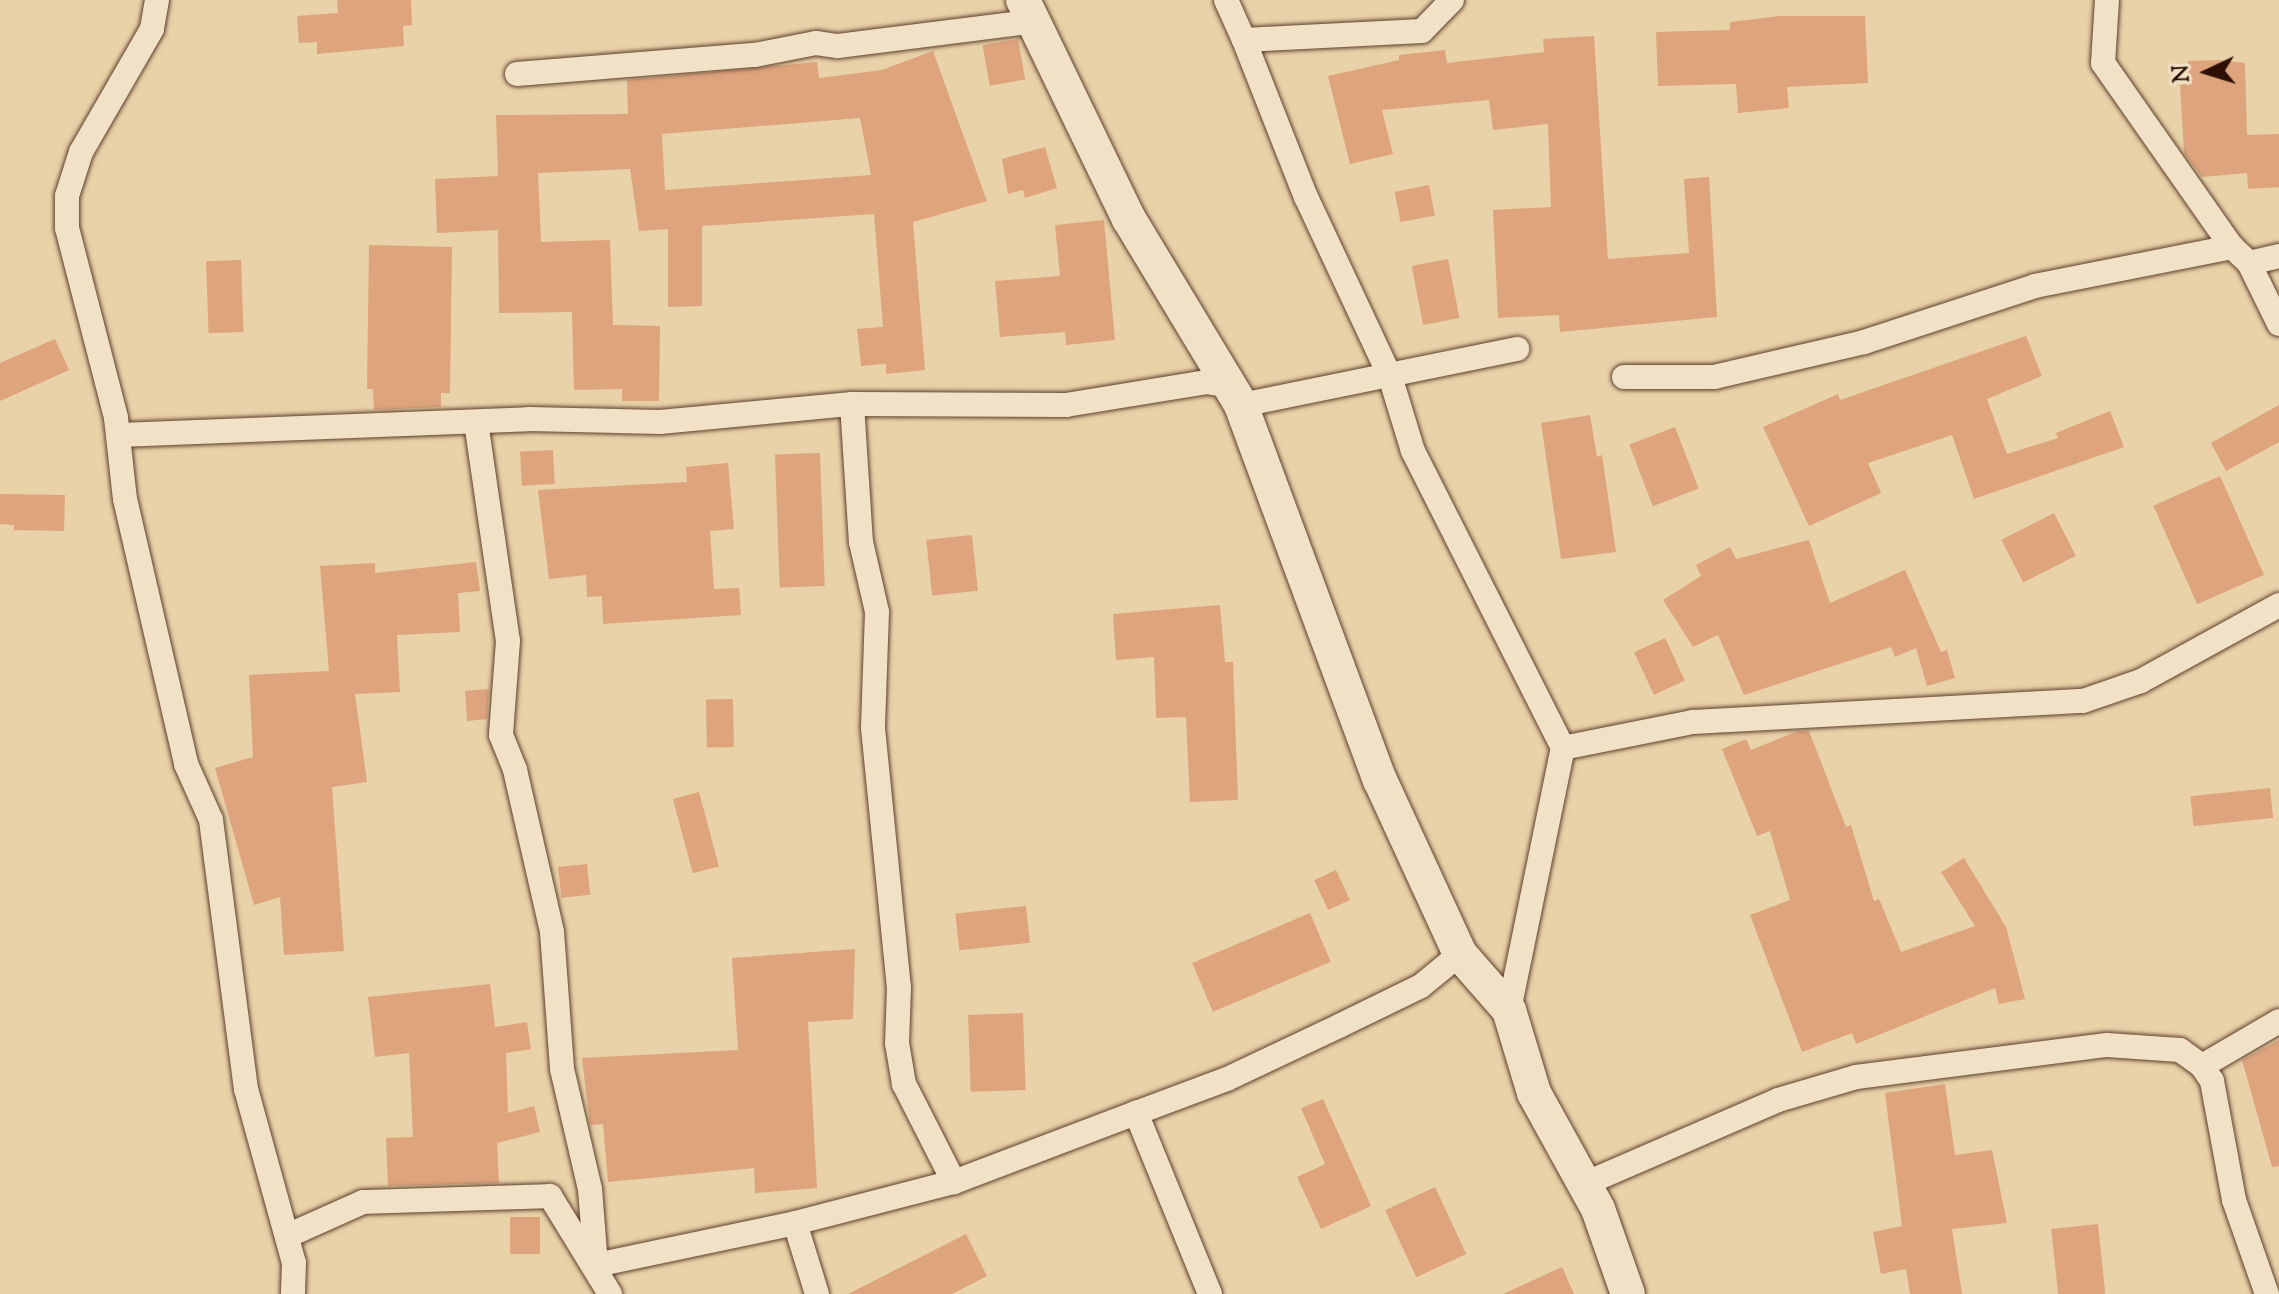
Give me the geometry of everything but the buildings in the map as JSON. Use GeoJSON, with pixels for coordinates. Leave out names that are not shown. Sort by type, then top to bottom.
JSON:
{"type":"FeatureCollection","features":[{"type":"Feature","properties":{"kind":"street"},"geometry":{"type":"LineString","coordinates":[[157,0],[152,29],[81,152],[67,196],[67,228],[119,435],[125,499],[186,764],[211,820],[246,1089],[287,1236],[293,1294]]}},
{"type":"Feature","properties":{"kind":"street"},"geometry":{"type":"LineString","coordinates":[[1226,0],[1306,197],[1390,376],[1413,451],[1563,748],[1509,1010]]}},
{"type":"Feature","properties":{"kind":"street"},"geometry":{"type":"LineString","coordinates":[[1244,40],[1422,31],[1452,0]]}},
{"type":"Feature","properties":{"kind":"street"},"geometry":{"type":"LineString","coordinates":[[2107,0],[2103,63],[2240,255],[2279,324]]}},
{"type":"Feature","properties":{"kind":"street"},"geometry":{"type":"LineString","coordinates":[[517,74],[755,55],[816,43],[838,46],[1030,10],[1129,219],[1182,302],[1233,395],[1380,780],[1460,954],[1509,1010],[1534,1093],[1582,1185],[1598,1209],[1628,1294]]}},
{"type":"Feature","properties":{"kind":"street"},"geometry":{"type":"LineString","coordinates":[[1624,377],[1714,377],[1864,342],[2035,286],[2240,255],[2279,256]]}},
{"type":"Feature","properties":{"kind":"street"},"geometry":{"type":"LineString","coordinates":[[119,435],[476,422],[660,422],[852,404],[1066,405],[1206,382],[1233,395],[1390,376],[1517,349]]}},
{"type":"Feature","properties":{"kind":"street"},"geometry":{"type":"LineString","coordinates":[[852,404],[861,542],[877,612],[873,728],[899,987],[897,1043],[904,1084],[954,1182]]}},
{"type":"Feature","properties":{"kind":"street"},"geometry":{"type":"LineString","coordinates":[[476,422],[508,641],[501,735],[515,770],[552,932],[562,1069],[590,1189],[596,1265]]}},
{"type":"Feature","properties":{"kind":"street"},"geometry":{"type":"LineString","coordinates":[[1563,748],[1693,722],[2083,701],[2141,681],[2279,605]]}},
{"type":"Feature","properties":{"kind":"street"},"geometry":{"type":"LineString","coordinates":[[596,1265],[795,1223],[954,1182],[1227,1079],[1421,986],[1460,954]]}},
{"type":"Feature","properties":{"kind":"street"},"geometry":{"type":"LineString","coordinates":[[2202,1066],[2279,1021]]}},
{"type":"Feature","properties":{"kind":"street"},"geometry":{"type":"LineString","coordinates":[[1582,1185],[1778,1100],[1856,1077],[2107,1045],[2180,1050],[2202,1066],[2212,1081],[2234,1200],[2267,1294]]}},
{"type":"Feature","properties":{"kind":"street"},"geometry":{"type":"LineString","coordinates":[[1136,1113],[1210,1294]]}},
{"type":"Feature","properties":{"kind":"street"},"geometry":{"type":"LineString","coordinates":[[287,1236],[363,1202],[550,1196],[596,1265],[610,1294]]}},
{"type":"Feature","properties":{"kind":"street"},"geometry":{"type":"LineString","coordinates":[[795,1223],[817,1294]]}}]}
